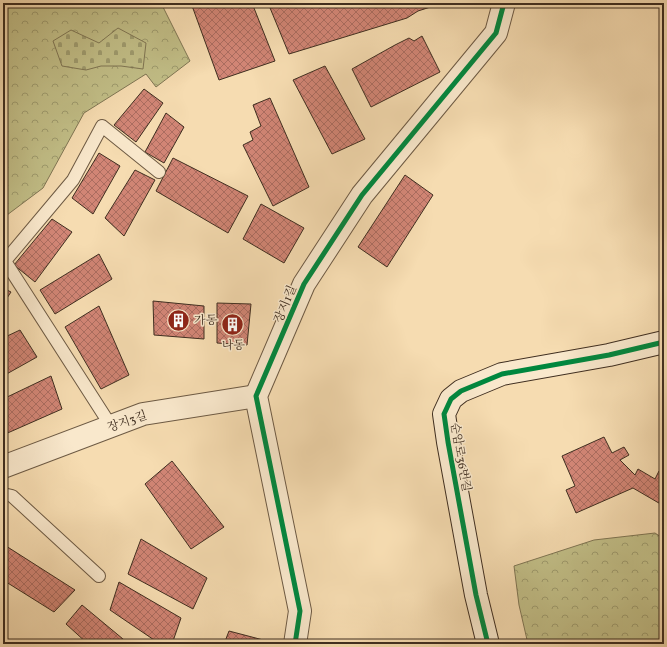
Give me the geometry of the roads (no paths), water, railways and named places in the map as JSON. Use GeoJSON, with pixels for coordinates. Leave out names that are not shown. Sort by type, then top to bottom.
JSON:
{"type":"FeatureCollection","features":[{"type":"Feature","properties":{"kind":"street","name":"장지1길"},"geometry":{"type":"LineString","coordinates":[[256,396],[304,284],[362,195],[496,33],[504,3]]}},
{"type":"Feature","properties":{"kind":"street","name":"순암로36번길"},"geometry":{"type":"LineString","coordinates":[[488,644],[476,595],[448,442],[444,414],[451,399],[461,391],[502,374],[609,355],[664,342]]}},
{"type":"Feature","properties":{"kind":"street","name":"장지3길"},"geometry":{"type":"LineString","coordinates":[[3,466],[143,414],[256,396]]}},
{"type":"Feature","properties":{"kind":"street"},"geometry":{"type":"LineString","coordinates":[[256,396],[300,611],[295,644]]}},
{"type":"Feature","properties":{"kind":"lane"},"geometry":{"type":"LineString","coordinates":[[112,426],[4,262],[73,180],[102,126],[159,172]]}},
{"type":"Feature","properties":{"kind":"lane"},"geometry":{"type":"LineString","coordinates":[[3,494],[12,496],[99,576]]}},
{"type":"Feature","properties":{"kind":"place","name":"가동"},"geometry":{"type":"Point","coordinates":[179,320]}},
{"type":"Feature","properties":{"kind":"place","name":"나동"},"geometry":{"type":"Point","coordinates":[233,324]}}]}
